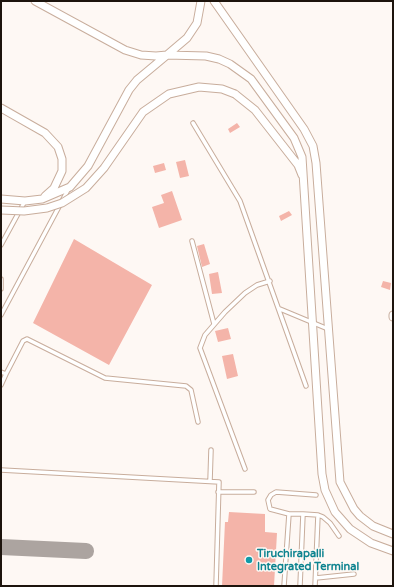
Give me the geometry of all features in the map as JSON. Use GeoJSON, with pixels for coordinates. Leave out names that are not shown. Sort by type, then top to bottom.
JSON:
{"type":"FeatureCollection","features":[{"type":"Feature","properties":{"kind":"street"},"geometry":{"type":"LineString","coordinates":[[35,1],[125,50],[141,54],[206,56],[230,64],[251,79],[300,148],[305,186],[322,474],[327,497],[335,512],[350,529],[371,543],[393,551]]}},
{"type":"Feature","properties":{"kind":"street"},"geometry":{"type":"LineString","coordinates":[[1,199],[27,201],[42,199],[70,187],[88,166],[129,90],[137,80],[168,55],[192,31],[200,15],[201,1]]}},
{"type":"Feature","properties":{"kind":"street"},"geometry":{"type":"LineString","coordinates":[[214,1],[304,129],[313,146],[316,163],[340,482],[354,509],[360,516],[373,526],[393,534]]}},
{"type":"Feature","properties":{"kind":"street"},"geometry":{"type":"LineString","coordinates":[[1,210],[24,211],[47,208],[62,202],[86,188],[104,168],[137,119],[152,104],[169,94],[199,87],[222,89],[235,94],[255,110],[298,165],[305,186]]}},
{"type":"Feature","properties":{"kind":"street"},"geometry":{"type":"LineString","coordinates":[[1,108],[50,137],[60,152],[63,165],[58,183],[46,195],[27,201]]}},
{"type":"Feature","properties":{"kind":"lane"},"geometry":{"type":"LineString","coordinates":[[193,123],[240,201],[280,309],[306,386]]}},
{"type":"Feature","properties":{"kind":"lane"},"geometry":{"type":"LineString","coordinates":[[1,315],[70,187]]}},
{"type":"Feature","properties":{"kind":"lane"},"geometry":{"type":"LineString","coordinates":[[1,245],[27,201]]}},
{"type":"Feature","properties":{"kind":"lane"},"geometry":{"type":"LineString","coordinates":[[192,241],[214,324]]}},
{"type":"Feature","properties":{"kind":"lane"},"geometry":{"type":"LineString","coordinates":[[1,279],[1,289]]}},
{"type":"Feature","properties":{"kind":"lane"},"geometry":{"type":"LineString","coordinates":[[245,468],[201,352],[203,340],[214,324],[245,293],[257,285],[270,281]]}},
{"type":"Feature","properties":{"kind":"lane"},"geometry":{"type":"LineString","coordinates":[[280,309],[328,329]]}},
{"type":"Feature","properties":{"kind":"lane"},"geometry":{"type":"LineString","coordinates":[[1,385],[23,341],[27,339],[105,378],[186,386],[191,390],[198,422]]}},
{"type":"Feature","properties":{"kind":"lane"},"geometry":{"type":"LineString","coordinates":[[1,372],[6,374]]}},
{"type":"Feature","properties":{"kind":"lane"},"geometry":{"type":"LineString","coordinates":[[210,482],[211,450]]}},
{"type":"Feature","properties":{"kind":"lane"},"geometry":{"type":"LineString","coordinates":[[1,470],[219,482],[216,586]]}},
{"type":"Feature","properties":{"kind":"lane"},"geometry":{"type":"LineString","coordinates":[[218,492],[254,492]]}},
{"type":"Feature","properties":{"kind":"lane"},"geometry":{"type":"LineString","coordinates":[[316,495],[276,492],[271,495],[268,500],[270,509],[289,514],[318,515],[330,523],[339,536]]}},
{"type":"Feature","properties":{"kind":"lane"},"geometry":{"type":"LineString","coordinates":[[284,586],[289,514]]}},
{"type":"Feature","properties":{"kind":"lane"},"geometry":{"type":"LineString","coordinates":[[300,586],[303,514]]}},
{"type":"Feature","properties":{"kind":"lane"},"geometry":{"type":"LineString","coordinates":[[315,586],[318,515]]}},
{"type":"Feature","properties":{"kind":"lane"},"geometry":{"type":"LineString","coordinates":[[316,578],[354,574]]}},
{"type":"Feature","properties":{"kind":"building"},"geometry":{"type":"Polygon","coordinates":[[[237,123],[240,127],[230,133],[228,129],[237,123]]]}},
{"type":"Feature","properties":{"kind":"building"},"geometry":{"type":"Polygon","coordinates":[[[185,160],[189,176],[180,178],[176,162],[185,160]]]}},
{"type":"Feature","properties":{"kind":"building"},"geometry":{"type":"Polygon","coordinates":[[[164,163],[166,170],[155,173],[153,166],[164,163]]]}},
{"type":"Feature","properties":{"kind":"building"},"geometry":{"type":"Polygon","coordinates":[[[172,191],[182,220],[159,228],[152,207],[164,203],[161,195],[172,191]]]}},
{"type":"Feature","properties":{"kind":"building"},"geometry":{"type":"Polygon","coordinates":[[[289,211],[292,215],[281,221],[279,216],[289,211]]]}},
{"type":"Feature","properties":{"kind":"building"},"geometry":{"type":"Polygon","coordinates":[[[74,239],[152,285],[109,365],[33,323],[74,239]]]}},
{"type":"Feature","properties":{"kind":"building"},"geometry":{"type":"Polygon","coordinates":[[[204,244],[210,264],[202,267],[197,246],[204,244]]]}},
{"type":"Feature","properties":{"kind":"building"},"geometry":{"type":"Polygon","coordinates":[[[218,272],[222,293],[212,294],[209,274],[218,272]]]}},
{"type":"Feature","properties":{"kind":"building"},"geometry":{"type":"Polygon","coordinates":[[[383,281],[391,283],[390,290],[381,287],[383,281]]]}},
{"type":"Feature","properties":{"kind":"building"},"geometry":{"type":"Polygon","coordinates":[[[228,328],[231,339],[218,342],[215,331],[228,328]]]}},
{"type":"Feature","properties":{"kind":"building"},"geometry":{"type":"Polygon","coordinates":[[[233,354],[238,376],[227,379],[222,356],[233,354]]]}},
{"type":"Feature","properties":{"kind":"building","name":"Tiruchirapalli Integrated Terminal"},"geometry":{"type":"Polygon","coordinates":[[[229,512],[265,514],[265,532],[277,533],[274,586],[222,586],[225,522],[228,522],[229,512]]]}},
{"type":"Feature","properties":{"kind":"taxiway"},"geometry":{"type":"LineString","coordinates":[[1,547],[86,551]]}},
{"type":"Feature","properties":{"kind":"place","name":"Tiruchirapalli Integrated Terminal"},"geometry":{"type":"Point","coordinates":[249,560]}}]}
